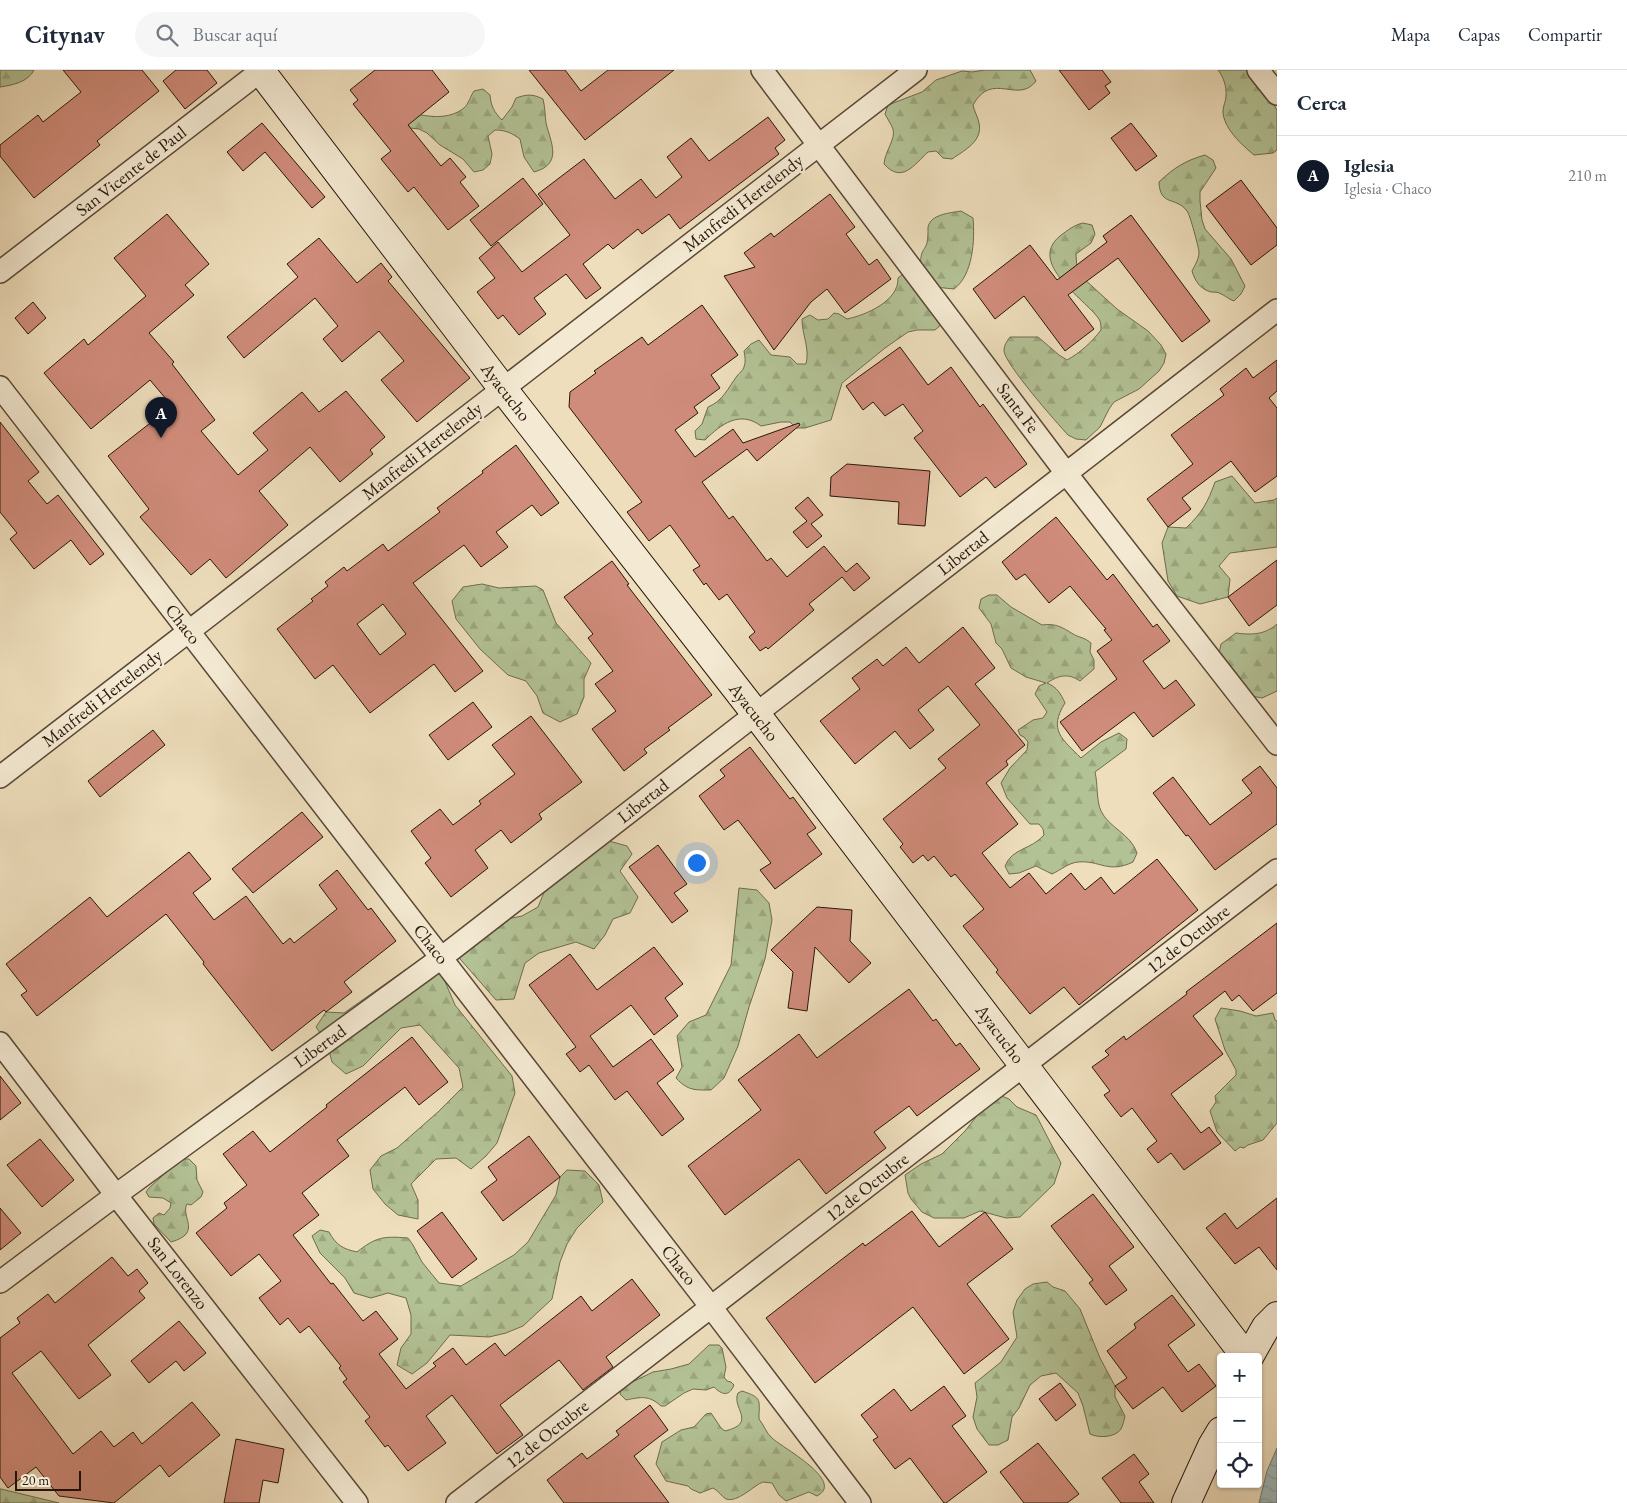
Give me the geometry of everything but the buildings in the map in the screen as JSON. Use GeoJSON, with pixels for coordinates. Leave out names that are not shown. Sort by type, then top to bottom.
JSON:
{"type":"FeatureCollection","features":[{"type":"Feature","properties":{"kind":"street","name":"San Vicente de Paul"},"geometry":{"type":"LineString","coordinates":[[0,272],[261,70]]}},
{"type":"Feature","properties":{"kind":"street","name":"Ayacucho"},"geometry":{"type":"LineString","coordinates":[[261,70],[503,389],[756,714],[1244,1353]]}},
{"type":"Feature","properties":{"kind":"street","name":"Santa Fe"},"geometry":{"type":"LineString","coordinates":[[762,70],[1066,473],[1277,744]]}},
{"type":"Feature","properties":{"kind":"street","name":"Manfredi Hertelendy"},"geometry":{"type":"LineString","coordinates":[[0,777],[916,70]]}},
{"type":"Feature","properties":{"kind":"street"},"geometry":{"type":"LineString","coordinates":[[1258,70],[1277,94]]}},
{"type":"Feature","properties":{"kind":"street","name":"Libertad"},"geometry":{"type":"LineString","coordinates":[[0,1282],[441,958],[1277,310]]}},
{"type":"Feature","properties":{"kind":"street","name":"Chaco"},"geometry":{"type":"LineString","coordinates":[[0,387],[712,1307],[860,1503]]}},
{"type":"Feature","properties":{"kind":"street","name":"12 de Octubre"},"geometry":{"type":"LineString","coordinates":[[458,1503],[1277,870]]}},
{"type":"Feature","properties":{"kind":"street","name":"San Lorenzo"},"geometry":{"type":"LineString","coordinates":[[0,1043],[116,1195],[357,1503]]}},
{"type":"Feature","properties":{"kind":"street"},"geometry":{"type":"LineString","coordinates":[[1250,1353],[1266,1327],[1277,1316]]}},
{"type":"Feature","properties":{"kind":"street"},"geometry":{"type":"LineString","coordinates":[[1186,1503],[1217,1438]]}},
{"type":"Feature","properties":{"kind":"green space"},"geometry":{"type":"Polygon","coordinates":[[[0,70],[34,70],[24,80],[0,87],[0,70]]]}},
{"type":"Feature","properties":{"kind":"green space"},"geometry":{"type":"Polygon","coordinates":[[[1030,70],[1036,81],[1029,87],[1021,90],[997,88],[988,90],[980,95],[973,105],[980,129],[976,140],[952,159],[943,158],[936,151],[928,152],[913,167],[902,172],[890,170],[884,164],[894,133],[885,114],[888,105],[922,92],[936,80],[962,71],[1030,70]]]}},
{"type":"Feature","properties":{"kind":"green space"},"geometry":{"type":"Polygon","coordinates":[[[1218,70],[1246,70],[1268,95],[1277,110],[1277,150],[1273,153],[1254,155],[1239,141],[1226,124],[1223,111],[1226,98],[1225,85],[1218,70]]]}},
{"type":"Feature","properties":{"kind":"green space"},"geometry":{"type":"Polygon","coordinates":[[[483,89],[490,95],[493,109],[502,120],[516,98],[530,95],[543,99],[546,123],[553,152],[549,164],[534,172],[524,157],[520,139],[508,132],[495,130],[488,136],[492,154],[490,164],[483,170],[474,172],[463,159],[440,145],[427,133],[419,129],[410,128],[406,120],[412,113],[425,116],[445,116],[458,112],[465,107],[474,91],[483,89]]]}},
{"type":"Feature","properties":{"kind":"green space"},"geometry":{"type":"Polygon","coordinates":[[[1205,155],[1213,160],[1216,168],[1200,192],[1202,220],[1205,229],[1231,259],[1245,286],[1241,294],[1234,301],[1218,293],[1207,291],[1196,281],[1192,271],[1198,260],[1199,252],[1187,211],[1183,206],[1165,198],[1160,190],[1159,182],[1170,173],[1185,162],[1205,155]]]}},
{"type":"Feature","properties":{"kind":"green space"},"geometry":{"type":"Polygon","coordinates":[[[961,211],[973,218],[974,236],[969,266],[960,283],[954,289],[935,287],[923,272],[921,264],[922,253],[927,243],[928,227],[933,219],[937,217],[961,211]]]}},
{"type":"Feature","properties":{"kind":"green space"},"geometry":{"type":"Polygon","coordinates":[[[1083,223],[1092,225],[1095,234],[1091,243],[1076,254],[1077,269],[1082,277],[1117,309],[1148,331],[1161,345],[1166,354],[1164,363],[1159,371],[1139,389],[1114,402],[1100,427],[1086,440],[1076,439],[1068,435],[1022,380],[1004,351],[1010,337],[1038,337],[1067,360],[1086,347],[1101,330],[1099,319],[1062,280],[1054,269],[1050,257],[1052,246],[1060,236],[1074,226],[1083,223]]]}},
{"type":"Feature","properties":{"kind":"green space"},"geometry":{"type":"Polygon","coordinates":[[[903,274],[942,324],[935,330],[908,332],[842,383],[831,420],[805,428],[796,428],[790,422],[761,426],[753,421],[738,419],[724,424],[705,440],[696,439],[695,431],[702,424],[708,407],[721,398],[743,370],[745,365],[744,351],[751,344],[759,340],[771,355],[790,357],[797,364],[806,364],[807,352],[802,319],[810,315],[818,320],[828,319],[834,313],[847,319],[872,310],[880,306],[893,294],[898,278],[903,274]]]}},
{"type":"Feature","properties":{"kind":"green space"},"geometry":{"type":"Polygon","coordinates":[[[1232,476],[1255,503],[1277,498],[1277,547],[1230,553],[1219,566],[1230,579],[1228,597],[1200,604],[1177,596],[1168,581],[1162,543],[1168,527],[1186,528],[1204,507],[1215,482],[1232,476]]]}},
{"type":"Feature","properties":{"kind":"green space"},"geometry":{"type":"Polygon","coordinates":[[[482,584],[499,588],[536,586],[543,590],[556,623],[591,663],[584,679],[584,697],[577,714],[560,722],[543,713],[537,696],[526,681],[508,675],[480,649],[456,619],[452,601],[463,587],[482,584]]]}},
{"type":"Feature","properties":{"kind":"green space"},"geometry":{"type":"Polygon","coordinates":[[[989,595],[997,595],[1011,607],[1042,625],[1058,626],[1091,643],[1090,652],[1094,660],[1094,669],[1080,681],[1064,676],[1047,683],[1058,691],[1065,703],[1058,720],[1060,734],[1081,758],[1101,742],[1119,733],[1127,739],[1126,749],[1095,772],[1098,802],[1101,811],[1109,822],[1134,846],[1137,853],[1133,862],[1110,867],[1078,862],[1052,874],[1036,866],[1019,873],[1009,874],[1005,866],[1008,860],[1044,835],[1043,829],[1039,824],[1030,824],[1007,798],[1001,783],[1010,768],[1027,750],[1028,742],[1020,735],[1018,730],[1033,720],[1043,718],[1047,712],[1035,694],[1039,686],[1046,683],[1026,677],[1011,668],[1002,649],[996,643],[991,624],[979,608],[981,599],[989,595]]]}},
{"type":"Feature","properties":{"kind":"green space"},"geometry":{"type":"Polygon","coordinates":[[[1277,624],[1277,691],[1262,698],[1242,694],[1217,663],[1221,644],[1236,633],[1258,633],[1268,630],[1277,624]]]}},
{"type":"Feature","properties":{"kind":"green space"},"geometry":{"type":"Polygon","coordinates":[[[609,841],[627,846],[632,854],[620,871],[638,897],[630,913],[613,919],[605,935],[594,949],[576,942],[539,953],[525,963],[514,999],[496,1000],[460,959],[457,942],[466,925],[483,916],[502,920],[522,916],[538,907],[545,890],[590,842],[609,841]]]}},
{"type":"Feature","properties":{"kind":"green space"},"geometry":{"type":"Polygon","coordinates":[[[739,888],[757,890],[769,903],[772,920],[765,959],[738,1046],[724,1078],[711,1090],[692,1089],[676,1078],[682,1067],[677,1036],[689,1022],[706,1015],[731,965],[739,888]]]}},
{"type":"Feature","properties":{"kind":"green space"},"geometry":{"type":"Polygon","coordinates":[[[424,968],[441,972],[455,1005],[512,1076],[515,1093],[497,1143],[486,1156],[471,1169],[456,1158],[436,1159],[411,1184],[418,1200],[418,1219],[398,1215],[385,1204],[373,1189],[370,1170],[381,1156],[397,1148],[463,1087],[459,1068],[420,1025],[401,1028],[363,1066],[346,1074],[332,1062],[327,1043],[316,1027],[326,1012],[344,1013],[405,970],[424,968]]]}},
{"type":"Feature","properties":{"kind":"green space"},"geometry":{"type":"Polygon","coordinates":[[[1221,1008],[1256,1016],[1273,1013],[1277,1021],[1277,1123],[1263,1140],[1244,1148],[1240,1147],[1235,1151],[1217,1132],[1210,1111],[1216,1102],[1215,1096],[1236,1075],[1236,1070],[1225,1050],[1215,1019],[1221,1008]]]}},
{"type":"Feature","properties":{"kind":"green space"},"geometry":{"type":"Polygon","coordinates":[[[997,1094],[1009,1099],[1017,1107],[1036,1115],[1061,1163],[1054,1184],[1020,1217],[1006,1218],[980,1211],[964,1218],[934,1218],[922,1212],[908,1193],[905,1175],[921,1164],[942,1154],[965,1131],[991,1098],[997,1094]]]}},
{"type":"Feature","properties":{"kind":"green space"},"geometry":{"type":"Polygon","coordinates":[[[184,1159],[189,1159],[196,1166],[197,1180],[203,1192],[201,1197],[191,1205],[187,1204],[188,1229],[186,1234],[171,1242],[154,1224],[153,1218],[159,1213],[164,1215],[170,1208],[171,1203],[163,1198],[149,1197],[146,1192],[173,1166],[184,1159]]]}},
{"type":"Feature","properties":{"kind":"green space"},"geometry":{"type":"Polygon","coordinates":[[[567,1170],[585,1171],[599,1185],[603,1202],[577,1228],[567,1244],[560,1262],[552,1299],[523,1326],[506,1333],[489,1337],[450,1335],[427,1363],[412,1374],[397,1365],[401,1348],[411,1334],[411,1315],[406,1298],[388,1293],[371,1298],[354,1293],[345,1278],[320,1253],[312,1236],[320,1230],[329,1232],[340,1246],[357,1252],[375,1240],[392,1237],[408,1238],[422,1262],[439,1283],[461,1286],[514,1255],[528,1242],[556,1195],[560,1177],[567,1170]]]}},
{"type":"Feature","properties":{"kind":"green space"},"geometry":{"type":"Polygon","coordinates":[[[1047,1282],[1053,1287],[1065,1291],[1080,1309],[1100,1358],[1115,1386],[1115,1397],[1125,1416],[1121,1429],[1111,1436],[1102,1437],[1090,1434],[1078,1393],[1056,1373],[1041,1376],[1030,1385],[1019,1408],[1012,1417],[1008,1440],[998,1445],[989,1445],[977,1429],[973,1417],[977,1397],[975,1383],[1001,1362],[1017,1337],[1013,1312],[1017,1300],[1025,1289],[1033,1284],[1047,1282]]]}},
{"type":"Feature","properties":{"kind":"green space"},"geometry":{"type":"Polygon","coordinates":[[[709,1345],[719,1345],[722,1348],[726,1367],[724,1377],[734,1385],[730,1392],[725,1394],[714,1387],[706,1390],[693,1389],[665,1406],[661,1406],[649,1398],[626,1400],[620,1394],[624,1386],[653,1372],[689,1364],[709,1345]]]}},
{"type":"Feature","properties":{"kind":"green space"},"geometry":{"type":"Polygon","coordinates":[[[742,1391],[757,1398],[759,1419],[770,1436],[818,1473],[823,1482],[824,1490],[817,1496],[809,1492],[786,1501],[779,1495],[772,1483],[763,1482],[731,1500],[726,1499],[713,1488],[700,1493],[688,1486],[666,1481],[656,1464],[662,1442],[681,1430],[694,1427],[706,1414],[711,1413],[725,1431],[735,1428],[742,1419],[737,1399],[738,1393],[742,1391]]]}},
{"type":"Feature","properties":{"kind":"green space"},"geometry":{"type":"Polygon","coordinates":[[[1,1489],[59,1503],[0,1503],[1,1489]]]}},
{"type":"Feature","properties":{"kind":"water"},"geometry":{"type":"Polygon","coordinates":[[[1277,1448],[1277,1503],[1259,1503],[1267,1471],[1277,1448]]]}},
{"type":"Feature","properties":{"kind":"place","name":"Iglesia"},"geometry":{"type":"Point","coordinates":[161,438]}}]}
